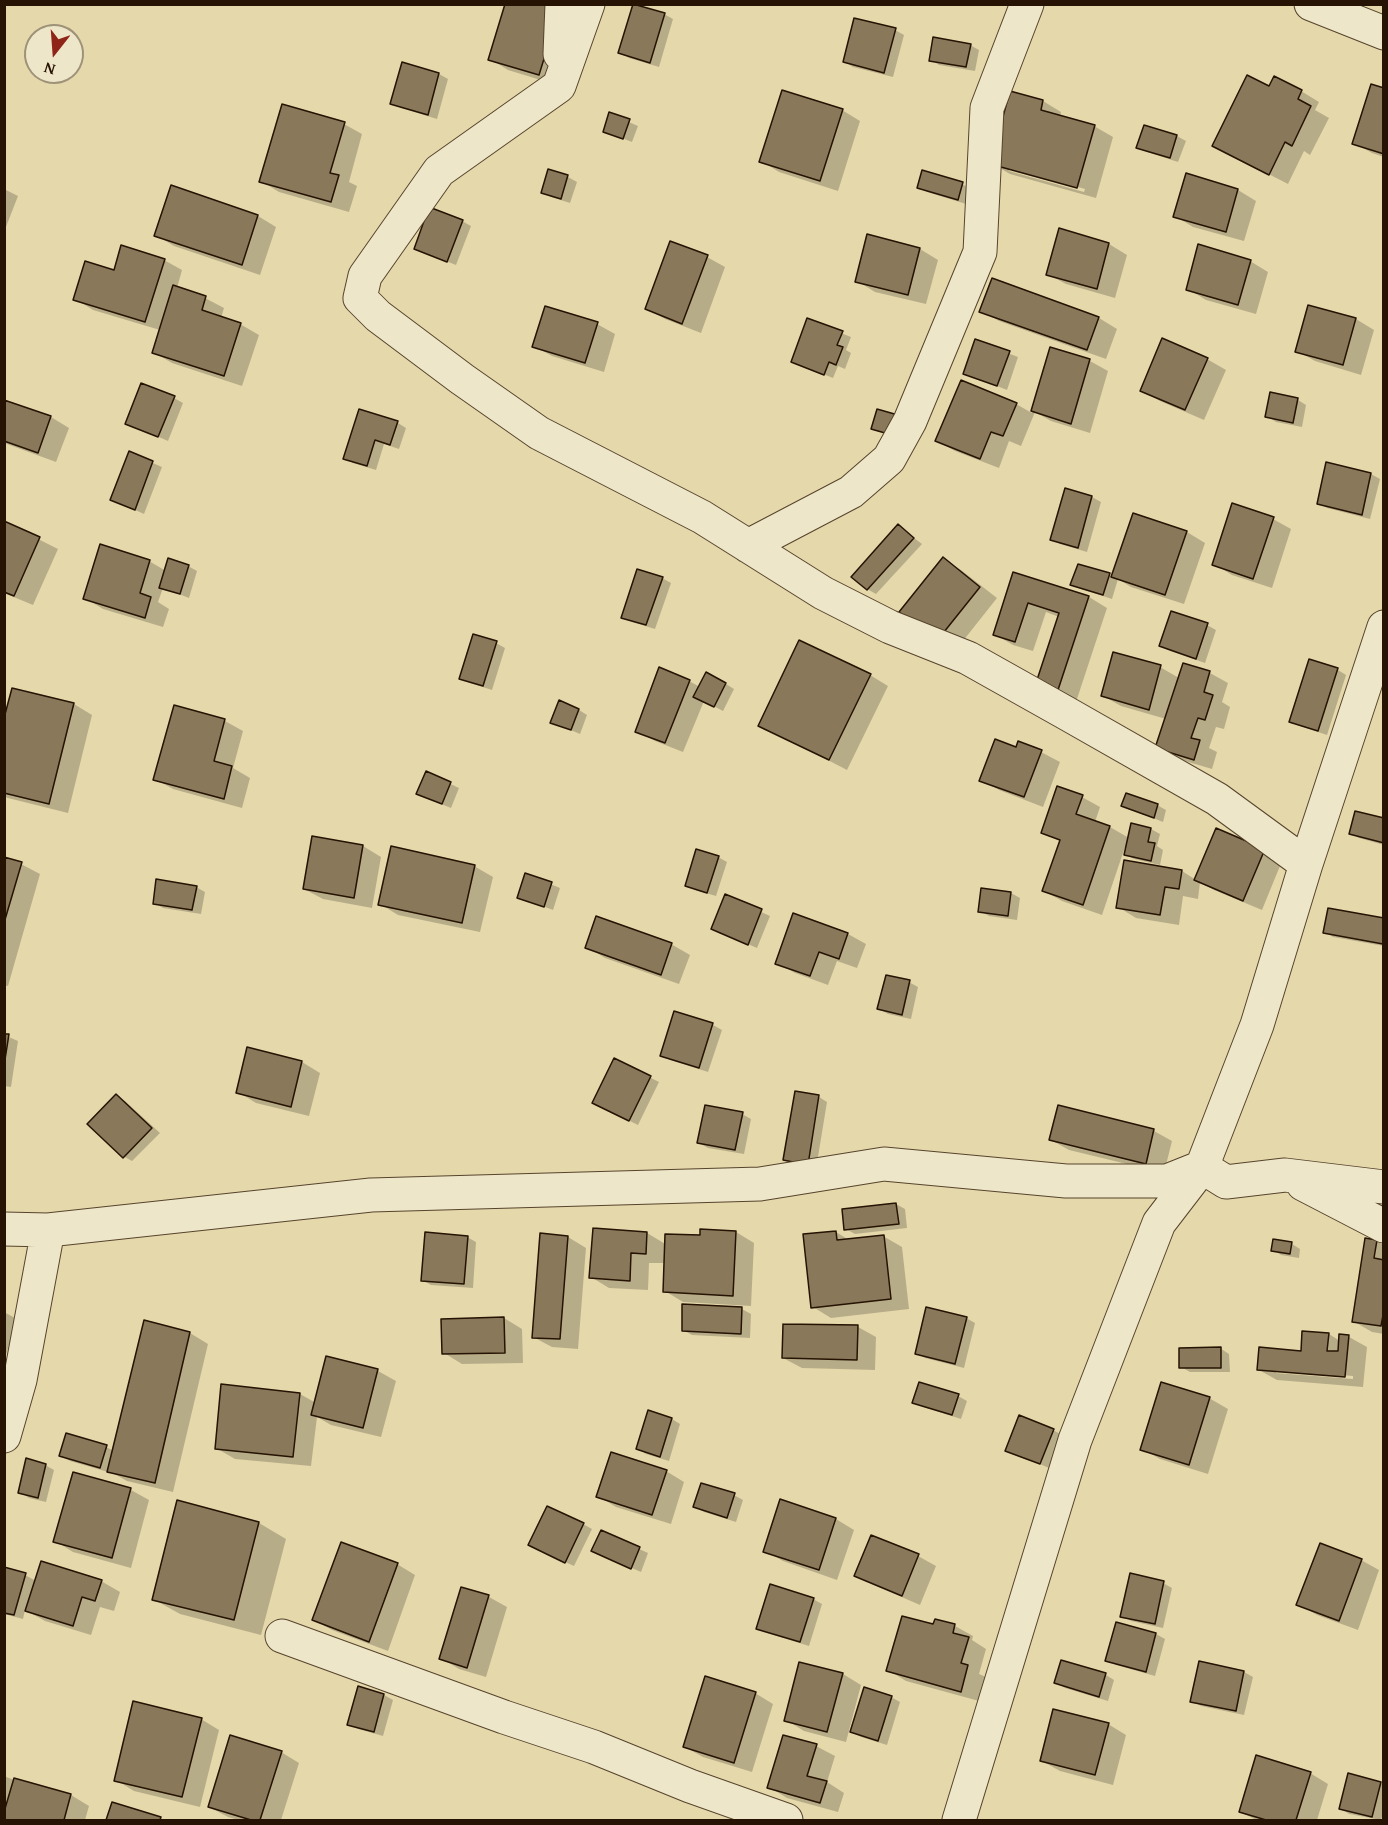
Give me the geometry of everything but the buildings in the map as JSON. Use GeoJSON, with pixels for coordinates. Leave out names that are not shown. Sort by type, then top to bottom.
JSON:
{"type":"FeatureCollection","features":[{"type":"Feature","properties":{"kind":"street"},"geometry":{"type":"LineString","coordinates":[[560,86],[562,4]]}},
{"type":"Feature","properties":{"kind":"street"},"geometry":{"type":"LineString","coordinates":[[588,4],[560,86],[439,171],[365,276],[360,298],[378,316],[539,433],[702,517],[823,593],[890,627],[968,658],[1066,712],[1217,799],[1306,864]]}},
{"type":"Feature","properties":{"kind":"street"},"geometry":{"type":"LineString","coordinates":[[748,546],[851,492],[890,459],[910,421],[980,252],[987,108],[1028,4]]}},
{"type":"Feature","properties":{"kind":"street"},"geometry":{"type":"LineString","coordinates":[[1311,4],[1383,33]]}},
{"type":"Feature","properties":{"kind":"street"},"geometry":{"type":"LineString","coordinates":[[959,1821],[1075,1440],[1159,1223],[1202,1167],[1257,1025],[1306,864],[1383,627]]}},
{"type":"Feature","properties":{"kind":"street"},"geometry":{"type":"LineString","coordinates":[[4,1229],[48,1230],[371,1195],[760,1184],[884,1164],[1066,1181],[1167,1181],[1202,1167]]}},
{"type":"Feature","properties":{"kind":"street"},"geometry":{"type":"LineString","coordinates":[[1202,1167],[1227,1182],[1285,1175],[1383,1187]]}},
{"type":"Feature","properties":{"kind":"street"},"geometry":{"type":"LineString","coordinates":[[1285,1175],[1383,1227]]}},
{"type":"Feature","properties":{"kind":"street"},"geometry":{"type":"LineString","coordinates":[[4,1436],[20,1380],[48,1230]]}},
{"type":"Feature","properties":{"kind":"street"},"geometry":{"type":"LineString","coordinates":[[282,1635],[504,1717],[594,1747],[690,1786],[786,1821]]}}]}
